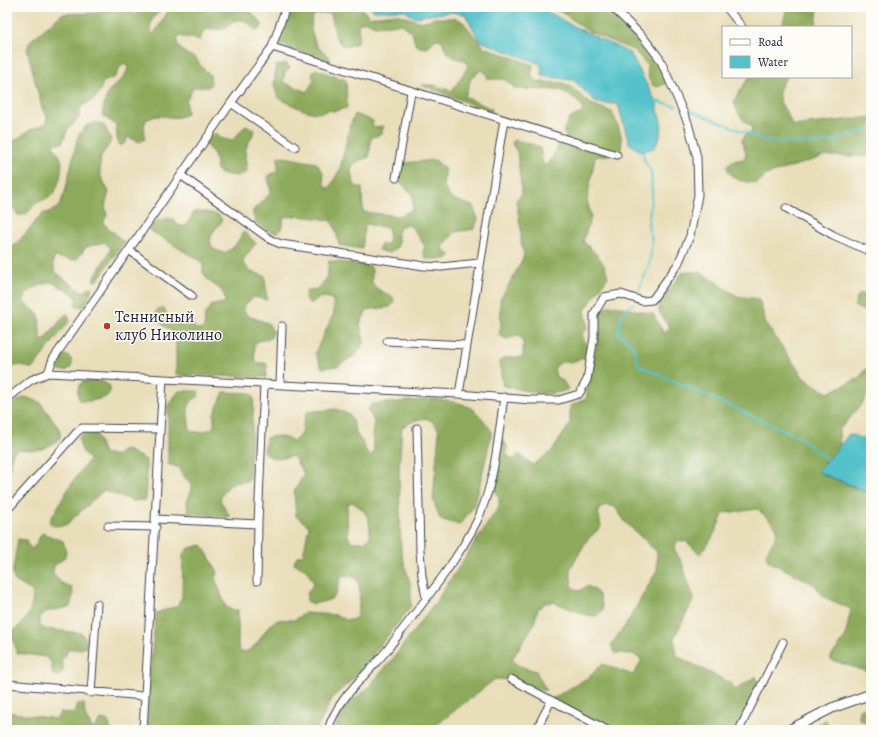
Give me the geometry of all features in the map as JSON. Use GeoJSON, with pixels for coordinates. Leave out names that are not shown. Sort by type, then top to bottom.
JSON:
{"type":"FeatureCollection","features":[{"type":"Feature","properties":{"kind":"main road"},"geometry":{"type":"LineString","coordinates":[[789,730],[826,710],[871,694]]}},
{"type":"Feature","properties":{"kind":"street"},"geometry":{"type":"LineString","coordinates":[[48,373],[53,359],[182,176],[231,103],[272,47],[286,7]]}},
{"type":"Feature","properties":{"kind":"street"},"geometry":{"type":"LineString","coordinates":[[7,399],[31,380],[48,373],[459,394],[531,400],[559,400],[579,394],[587,380],[594,337],[594,314],[604,297],[621,294],[642,302],[652,300],[678,264],[690,236],[698,195],[697,157],[688,124],[660,59],[643,37],[612,7]]}},
{"type":"Feature","properties":{"kind":"street"},"geometry":{"type":"LineString","coordinates":[[726,7],[741,26]]}},
{"type":"Feature","properties":{"kind":"street"},"geometry":{"type":"LineString","coordinates":[[272,47],[617,155]]}},
{"type":"Feature","properties":{"kind":"street"},"geometry":{"type":"LineString","coordinates":[[396,178],[412,92]]}},
{"type":"Feature","properties":{"kind":"street"},"geometry":{"type":"LineString","coordinates":[[231,103],[296,147]]}},
{"type":"Feature","properties":{"kind":"street"},"geometry":{"type":"LineString","coordinates":[[459,394],[479,262],[504,120]]}},
{"type":"Feature","properties":{"kind":"street"},"geometry":{"type":"LineString","coordinates":[[182,176],[271,240],[281,244],[424,266],[441,267],[479,262]]}},
{"type":"Feature","properties":{"kind":"street"},"geometry":{"type":"LineString","coordinates":[[786,208],[833,235],[871,252]]}},
{"type":"Feature","properties":{"kind":"street"},"geometry":{"type":"LineString","coordinates":[[129,250],[192,296]]}},
{"type":"Feature","properties":{"kind":"street"},"geometry":{"type":"LineString","coordinates":[[280,385],[282,326]]}},
{"type":"Feature","properties":{"kind":"street"},"geometry":{"type":"LineString","coordinates":[[386,341],[466,345]]}},
{"type":"Feature","properties":{"kind":"street"},"geometry":{"type":"LineString","coordinates":[[143,730],[156,527],[163,379]]}},
{"type":"Feature","properties":{"kind":"street"},"geometry":{"type":"LineString","coordinates":[[257,581],[264,384]]}},
{"type":"Feature","properties":{"kind":"street"},"geometry":{"type":"LineString","coordinates":[[328,730],[342,701],[373,668],[426,598],[462,546],[477,521],[486,498],[495,461],[504,397]]}},
{"type":"Feature","properties":{"kind":"street"},"geometry":{"type":"LineString","coordinates":[[9,508],[82,428],[160,430]]}},
{"type":"Feature","properties":{"kind":"street"},"geometry":{"type":"LineString","coordinates":[[418,428],[420,550],[422,576],[426,598]]}},
{"type":"Feature","properties":{"kind":"street"},"geometry":{"type":"LineString","coordinates":[[156,519],[258,524]]}},
{"type":"Feature","properties":{"kind":"street"},"geometry":{"type":"LineString","coordinates":[[108,526],[156,527]]}},
{"type":"Feature","properties":{"kind":"street"},"geometry":{"type":"LineString","coordinates":[[92,692],[97,604]]}},
{"type":"Feature","properties":{"kind":"street"},"geometry":{"type":"LineString","coordinates":[[739,730],[783,642]]}},
{"type":"Feature","properties":{"kind":"street"},"geometry":{"type":"LineString","coordinates":[[511,679],[598,728],[606,730]]}},
{"type":"Feature","properties":{"kind":"street"},"geometry":{"type":"LineString","coordinates":[[7,684],[144,696]]}},
{"type":"Feature","properties":{"kind":"street"},"geometry":{"type":"LineString","coordinates":[[536,730],[551,701]]}},
{"type":"Feature","properties":{"kind":"green space"},"geometry":{"type":"Polygon","coordinates":[[[122,7],[137,15],[141,7],[164,7],[152,20],[150,26],[153,35],[170,7],[252,7],[252,13],[262,24],[261,28],[257,31],[249,23],[243,20],[237,20],[233,21],[226,28],[208,29],[203,31],[200,40],[179,36],[177,44],[179,47],[185,53],[196,58],[200,65],[210,75],[211,84],[208,87],[194,87],[186,101],[187,114],[176,117],[152,117],[146,120],[144,126],[145,139],[140,142],[128,137],[125,143],[120,146],[117,140],[116,125],[102,115],[108,92],[123,78],[128,68],[126,63],[121,65],[115,77],[103,82],[100,91],[95,97],[81,106],[79,118],[68,129],[62,143],[53,143],[54,148],[62,162],[60,177],[55,192],[51,196],[34,205],[28,213],[18,215],[11,205],[7,206],[7,146],[30,130],[46,124],[47,116],[42,108],[27,49],[30,41],[62,14],[97,13],[105,8],[122,7]]]}},
{"type":"Feature","properties":{"kind":"green space"},"geometry":{"type":"Polygon","coordinates":[[[360,7],[370,17],[396,14],[421,22],[436,18],[454,18],[462,21],[484,47],[533,65],[531,76],[538,82],[563,83],[571,87],[591,104],[612,112],[620,132],[622,142],[620,153],[595,157],[587,200],[591,217],[583,241],[602,261],[608,277],[585,310],[588,327],[582,334],[585,343],[591,349],[589,357],[570,362],[561,362],[554,368],[556,377],[563,381],[568,389],[561,392],[544,393],[503,386],[499,362],[504,358],[523,357],[523,340],[518,336],[506,339],[499,335],[501,327],[500,300],[524,255],[516,200],[522,194],[517,152],[512,144],[514,140],[529,143],[540,148],[543,165],[549,164],[559,145],[566,137],[563,131],[570,118],[582,113],[583,107],[574,98],[560,90],[516,89],[504,79],[488,79],[486,73],[481,70],[471,78],[465,97],[492,109],[491,112],[422,85],[434,85],[452,91],[468,66],[466,60],[450,55],[445,49],[442,40],[436,39],[427,48],[420,47],[415,44],[412,32],[402,24],[375,26],[364,21],[358,24],[359,37],[357,43],[349,46],[343,45],[336,37],[330,13],[317,14],[312,17],[311,29],[316,45],[331,59],[320,59],[277,44],[274,40],[287,8],[360,7]]]}},
{"type":"Feature","properties":{"kind":"green space"},"geometry":{"type":"Polygon","coordinates":[[[546,7],[586,7],[593,10],[612,13],[647,44],[665,71],[667,82],[662,86],[654,86],[649,80],[647,65],[635,51],[588,31],[562,12],[546,7]]]}},
{"type":"Feature","properties":{"kind":"green space"},"geometry":{"type":"Polygon","coordinates":[[[787,7],[818,7],[816,26],[782,26],[787,7]]]}},
{"type":"Feature","properties":{"kind":"green space"},"geometry":{"type":"Polygon","coordinates":[[[286,63],[290,68],[285,72],[283,82],[307,92],[314,80],[312,75],[315,69],[346,80],[347,108],[316,113],[303,110],[278,98],[274,85],[276,66],[286,63]]]}},
{"type":"Feature","properties":{"kind":"green space"},"geometry":{"type":"Polygon","coordinates":[[[748,78],[786,78],[779,92],[779,97],[792,126],[871,117],[871,154],[867,156],[825,156],[766,175],[757,183],[738,180],[728,170],[727,165],[732,161],[744,159],[746,153],[742,140],[745,135],[752,132],[752,127],[740,116],[734,101],[748,78]]]}},
{"type":"Feature","properties":{"kind":"green space"},"geometry":{"type":"Polygon","coordinates":[[[355,114],[373,121],[372,127],[384,126],[381,134],[371,138],[369,157],[354,164],[351,170],[355,186],[362,188],[363,212],[399,216],[413,210],[413,195],[400,182],[400,169],[403,163],[435,160],[446,170],[443,185],[450,198],[473,206],[478,219],[474,229],[455,232],[443,247],[446,253],[451,255],[446,259],[426,259],[423,253],[425,246],[412,227],[406,225],[400,227],[398,234],[398,246],[390,253],[378,250],[381,244],[388,244],[389,228],[365,224],[362,249],[339,245],[336,231],[331,220],[298,216],[284,217],[281,229],[276,233],[263,228],[254,219],[253,210],[271,193],[268,176],[278,171],[278,156],[316,163],[323,172],[324,185],[329,189],[340,169],[350,126],[355,114]]]}},
{"type":"Feature","properties":{"kind":"green space"},"geometry":{"type":"Polygon","coordinates":[[[93,123],[100,123],[105,127],[111,139],[109,145],[101,156],[100,163],[100,175],[109,192],[105,206],[107,215],[103,223],[124,242],[97,281],[93,280],[111,249],[105,242],[86,247],[78,258],[74,260],[55,257],[53,262],[55,272],[79,290],[84,292],[90,287],[92,288],[87,303],[82,307],[75,305],[77,299],[74,294],[51,282],[37,286],[30,291],[24,298],[23,302],[39,314],[42,342],[67,313],[70,320],[32,369],[22,365],[7,367],[7,250],[20,240],[42,214],[54,210],[59,206],[65,192],[78,136],[86,126],[93,123]]]}},
{"type":"Feature","properties":{"kind":"green space"},"geometry":{"type":"Polygon","coordinates":[[[246,125],[255,130],[245,150],[247,172],[237,176],[221,174],[217,169],[214,154],[205,144],[206,137],[217,133],[220,138],[232,141],[246,125]]]}},
{"type":"Feature","properties":{"kind":"green space"},"geometry":{"type":"Polygon","coordinates":[[[194,212],[206,212],[219,215],[222,221],[212,234],[210,241],[213,249],[224,253],[233,248],[244,232],[256,243],[245,257],[243,263],[251,272],[265,276],[267,300],[254,297],[245,305],[244,311],[248,316],[268,323],[273,332],[271,338],[258,341],[254,346],[255,362],[267,364],[266,377],[176,375],[176,335],[153,317],[158,309],[164,308],[169,320],[180,324],[187,319],[198,330],[204,328],[205,315],[212,305],[225,303],[225,297],[220,289],[205,277],[203,272],[203,263],[148,229],[158,220],[171,218],[180,226],[186,226],[194,212]]]}},
{"type":"Feature","properties":{"kind":"green space"},"geometry":{"type":"Polygon","coordinates":[[[329,261],[370,266],[372,270],[373,285],[393,297],[394,303],[390,307],[367,310],[360,324],[364,342],[357,354],[338,366],[322,368],[315,353],[334,313],[333,300],[324,297],[310,304],[305,298],[306,292],[320,288],[327,277],[329,261]]]}},
{"type":"Feature","properties":{"kind":"green space"},"geometry":{"type":"Polygon","coordinates":[[[683,272],[700,272],[737,296],[759,299],[766,324],[804,378],[828,393],[859,378],[871,363],[871,389],[862,404],[839,430],[840,453],[824,462],[824,475],[871,494],[871,673],[829,659],[845,638],[851,609],[824,597],[814,584],[768,561],[766,553],[776,537],[777,528],[758,509],[724,513],[712,538],[700,554],[687,542],[678,540],[674,548],[682,563],[694,599],[674,638],[677,656],[730,683],[736,690],[756,676],[758,686],[737,730],[609,730],[552,699],[589,677],[602,664],[633,675],[642,660],[633,654],[615,653],[611,645],[627,623],[657,570],[657,552],[626,523],[615,507],[606,505],[598,510],[601,527],[587,540],[570,569],[572,587],[579,591],[587,586],[597,592],[603,610],[596,616],[587,615],[553,602],[545,603],[538,609],[534,624],[512,659],[519,666],[536,671],[546,690],[533,689],[502,679],[495,679],[435,726],[434,730],[335,730],[341,710],[367,689],[392,660],[437,600],[499,507],[499,498],[494,489],[502,438],[507,446],[506,454],[513,460],[519,454],[533,465],[552,451],[570,424],[570,406],[586,399],[598,338],[597,318],[601,311],[608,306],[617,306],[653,314],[664,334],[670,327],[659,312],[659,303],[683,272]]]}},
{"type":"Feature","properties":{"kind":"green space"},"geometry":{"type":"Polygon","coordinates":[[[871,291],[871,308],[866,312],[854,306],[859,294],[868,294],[871,291]]]}},
{"type":"Feature","properties":{"kind":"green space"},"geometry":{"type":"Polygon","coordinates":[[[64,355],[71,360],[72,363],[67,370],[64,371],[57,366],[56,363],[61,356],[64,355]]]}},
{"type":"Feature","properties":{"kind":"green space"},"geometry":{"type":"Polygon","coordinates":[[[100,380],[110,386],[110,392],[106,397],[91,401],[80,401],[78,391],[82,382],[100,380]]]}},
{"type":"Feature","properties":{"kind":"green space"},"geometry":{"type":"Polygon","coordinates":[[[179,391],[199,391],[198,397],[190,403],[188,411],[190,431],[196,432],[202,432],[214,427],[214,414],[224,392],[250,393],[254,398],[249,479],[232,484],[222,495],[220,500],[230,517],[188,513],[187,501],[192,490],[191,484],[182,474],[180,468],[168,464],[168,405],[179,391]]]}},
{"type":"Feature","properties":{"kind":"green space"},"geometry":{"type":"Polygon","coordinates":[[[25,397],[40,402],[60,430],[60,439],[49,446],[40,449],[18,449],[12,455],[7,481],[7,407],[25,397]]]}},
{"type":"Feature","properties":{"kind":"green space"},"geometry":{"type":"Polygon","coordinates":[[[433,399],[453,402],[468,406],[474,410],[492,432],[475,505],[459,525],[440,519],[433,499],[439,431],[431,421],[423,418],[402,427],[399,468],[401,551],[411,587],[411,606],[356,676],[333,697],[316,730],[147,730],[149,680],[156,613],[177,606],[182,597],[183,554],[189,548],[202,545],[218,572],[215,578],[226,607],[233,610],[238,610],[238,646],[240,652],[247,651],[257,644],[268,627],[278,620],[295,620],[304,613],[336,615],[346,620],[352,620],[357,617],[360,589],[355,578],[350,575],[342,576],[336,594],[331,599],[313,604],[307,601],[307,594],[314,583],[307,571],[294,563],[297,556],[303,555],[309,526],[296,516],[294,492],[304,474],[293,456],[273,458],[264,451],[266,438],[278,436],[295,441],[303,431],[303,425],[307,412],[336,409],[350,415],[358,437],[362,441],[367,453],[372,456],[374,450],[372,436],[374,421],[368,410],[372,404],[433,399]],[[352,502],[347,505],[348,536],[351,542],[364,542],[370,538],[369,521],[362,509],[352,502]]]}},
{"type":"Feature","properties":{"kind":"green space"},"geometry":{"type":"Polygon","coordinates":[[[84,433],[96,434],[104,453],[118,456],[121,451],[127,450],[146,460],[146,500],[133,501],[104,490],[66,525],[54,526],[49,522],[73,481],[89,460],[83,452],[80,444],[79,437],[84,433]]]}},
{"type":"Feature","properties":{"kind":"green space"},"geometry":{"type":"Polygon","coordinates":[[[42,533],[63,541],[66,552],[64,558],[54,566],[53,572],[60,582],[72,588],[73,595],[70,607],[45,612],[40,618],[39,624],[44,629],[82,633],[86,640],[86,647],[81,649],[68,649],[66,655],[61,660],[64,671],[59,676],[53,675],[51,662],[45,657],[17,653],[12,636],[14,630],[23,622],[29,613],[33,597],[32,591],[15,581],[12,575],[18,539],[27,540],[28,546],[33,549],[42,533]]]}},
{"type":"Feature","properties":{"kind":"green space"},"geometry":{"type":"Polygon","coordinates":[[[78,703],[84,704],[85,716],[93,729],[102,719],[108,721],[111,730],[7,730],[7,712],[56,719],[61,712],[74,714],[78,703]]]}},
{"type":"Feature","properties":{"kind":"green space"},"geometry":{"type":"Polygon","coordinates":[[[871,704],[871,725],[859,719],[859,709],[871,704]]]}},
{"type":"Feature","properties":{"kind":"green space"},"geometry":{"type":"Polygon","coordinates":[[[826,720],[829,730],[805,730],[826,720]]]}},
{"type":"Feature","properties":{"kind":"water"},"geometry":{"type":"Polygon","coordinates":[[[370,7],[540,7],[571,25],[630,53],[656,102],[662,126],[659,140],[654,148],[641,152],[629,143],[618,104],[597,103],[573,80],[542,76],[541,64],[480,41],[465,14],[451,12],[414,17],[404,10],[374,11],[370,7]]]}},
{"type":"Feature","properties":{"kind":"water"},"geometry":{"type":"Polygon","coordinates":[[[849,434],[871,442],[871,493],[818,472],[849,434]]]}},
{"type":"Feature","properties":{"kind":"waterway"},"geometry":{"type":"LineString","coordinates":[[654,101],[676,106]]}},
{"type":"Feature","properties":{"kind":"waterway"},"geometry":{"type":"LineString","coordinates":[[687,109],[767,141],[819,144],[871,129]]}},
{"type":"Feature","properties":{"kind":"waterway"},"geometry":{"type":"LineString","coordinates":[[637,295],[650,262],[652,239],[648,226],[652,194],[651,171],[644,160],[643,149]]}},
{"type":"Feature","properties":{"kind":"waterway"},"geometry":{"type":"LineString","coordinates":[[634,303],[622,317],[619,335],[628,341],[633,347],[638,365],[798,436],[829,461]]}},
{"type":"Feature","properties":{"kind":"place","name":"Теннисный клуб Николино"},"geometry":{"type":"Point","coordinates":[107,326]}}]}
